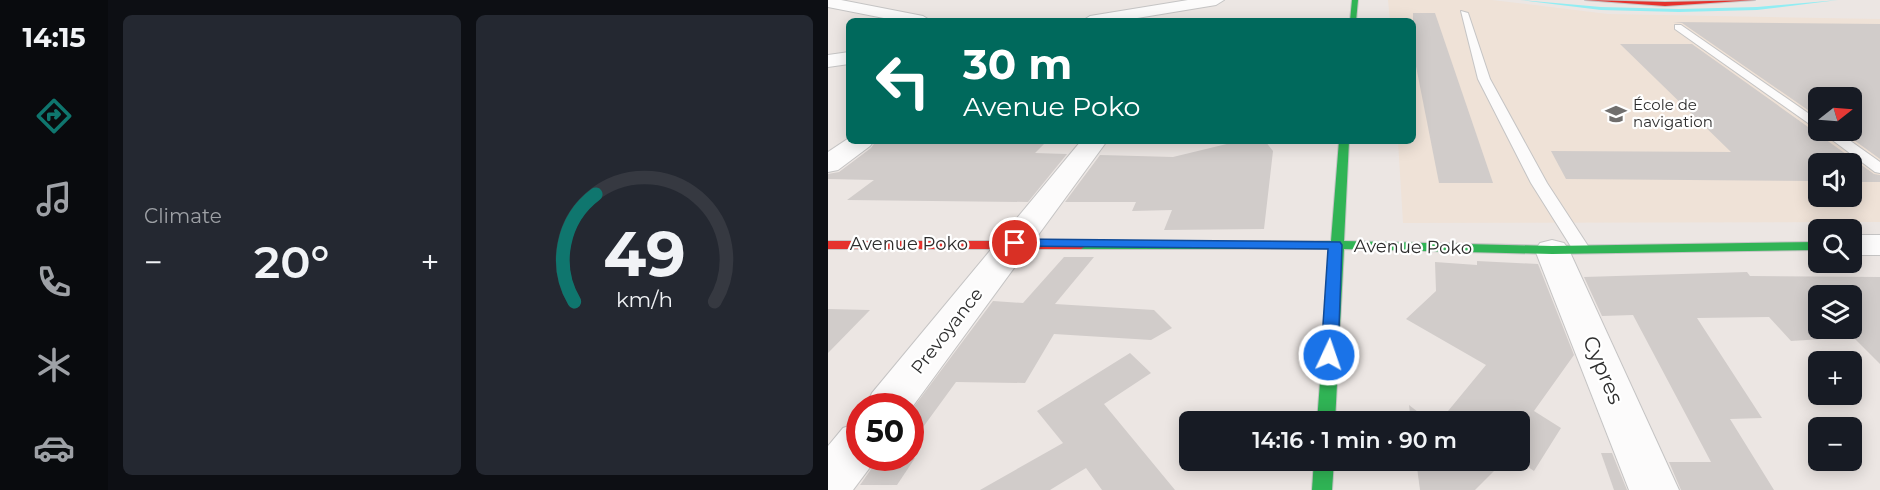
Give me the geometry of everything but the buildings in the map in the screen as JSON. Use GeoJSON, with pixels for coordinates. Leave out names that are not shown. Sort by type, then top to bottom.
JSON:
{"type":"FeatureCollection","features":[{"type":"Feature","properties":{"kind":"street"},"geometry":{"type":"LineString","coordinates":[[828,2],[835,0]]}},
{"type":"Feature","properties":{"kind":"street"},"geometry":{"type":"LineString","coordinates":[[1353,18],[1355,0]]}},
{"type":"Feature","properties":{"kind":"street"},"geometry":{"type":"LineString","coordinates":[[1588,0],[1662,2],[1752,0]]}},
{"type":"Feature","properties":{"kind":"street"},"geometry":{"type":"LineString","coordinates":[[1107,18],[1201,1]]}},
{"type":"Feature","properties":{"kind":"street"},"geometry":{"type":"LineString","coordinates":[[1188,18],[1201,1]]}},
{"type":"Feature","properties":{"kind":"street"},"geometry":{"type":"LineString","coordinates":[[828,2],[908,18]]}},
{"type":"Feature","properties":{"kind":"street"},"geometry":{"type":"LineString","coordinates":[[828,61],[846,58]]}},
{"type":"Feature","properties":{"kind":"street"},"geometry":{"type":"LineString","coordinates":[[828,164],[857,144]]}},
{"type":"Feature","properties":{"kind":"street","name":"Prevoyance"},"geometry":{"type":"LineString","coordinates":[[898,393],[1092,144]]}},
{"type":"Feature","properties":{"kind":"street"},"geometry":{"type":"LineString","coordinates":[[1327,411],[1335,245],[1344,144]]}},
{"type":"Feature","properties":{"kind":"street","name":"Avenue Poko"},"geometry":{"type":"LineString","coordinates":[[828,245],[1015,243],[1335,245],[1567,250],[1808,246]]}},
{"type":"Feature","properties":{"kind":"street"},"geometry":{"type":"LineString","coordinates":[[1862,245],[1880,245]]}},
{"type":"Feature","properties":{"kind":"street","name":"Cypres"},"geometry":{"type":"LineString","coordinates":[[1567,250],[1654,490]]}},
{"type":"Feature","properties":{"kind":"street"},"geometry":{"type":"LineString","coordinates":[[828,483],[846,460]]}},
{"type":"Feature","properties":{"kind":"street"},"geometry":{"type":"LineString","coordinates":[[1322,490],[1323,471]]}},
{"type":"Feature","properties":{"kind":"lane"},"geometry":{"type":"LineString","coordinates":[[1464,13],[1484,79],[1539,183],[1567,250]]}},
{"type":"Feature","properties":{"kind":"lane"},"geometry":{"type":"LineString","coordinates":[[1678,27],[1808,119]]}},
{"type":"Feature","properties":{"kind":"lane"},"geometry":{"type":"LineString","coordinates":[[1841,141],[1880,169]]}},
{"type":"Feature","properties":{"kind":"shaded area","name":"École de navigation"},"geometry":{"type":"Polygon","coordinates":[[[1388,0],[1492,0],[1608,14],[1880,19],[1880,222],[1862,222],[1862,219],[1808,219],[1808,222],[1403,223],[1398,144],[1416,144],[1416,18],[1390,18],[1388,0]]]}},
{"type":"Feature","properties":{"kind":"waterway"},"geometry":{"type":"LineString","coordinates":[[1522,0],[1601,8],[1679,11],[1757,8],[1836,0]]}},
{"type":"Feature","properties":{"kind":"traffic: fast"},"geometry":{"type":"LineString","coordinates":[[1353,18],[1355,0]]}},
{"type":"Feature","properties":{"kind":"traffic: fast"},"geometry":{"type":"LineString","coordinates":[[1327,411],[1344,144]]}},
{"type":"Feature","properties":{"kind":"traffic: fast"},"geometry":{"type":"LineString","coordinates":[[1081,245],[1335,245],[1552,250],[1808,246]]}},
{"type":"Feature","properties":{"kind":"traffic: fast"},"geometry":{"type":"LineString","coordinates":[[1322,490],[1323,471]]}},
{"type":"Feature","properties":{"kind":"traffic: jam"},"geometry":{"type":"LineString","coordinates":[[1588,0],[1665,4],[1752,0]]}},
{"type":"Feature","properties":{"kind":"traffic: jam"},"geometry":{"type":"LineString","coordinates":[[828,245],[1081,245]]}},
{"type":"Feature","properties":{"kind":"place","name":"École de navigation"},"geometry":{"type":"Point","coordinates":[1616,114]}},
{"type":"Feature","properties":{"kind":"route"},"geometry":{"type":"LineString","coordinates":[[1015,243],[1335,245],[1329,355]]}}]}
